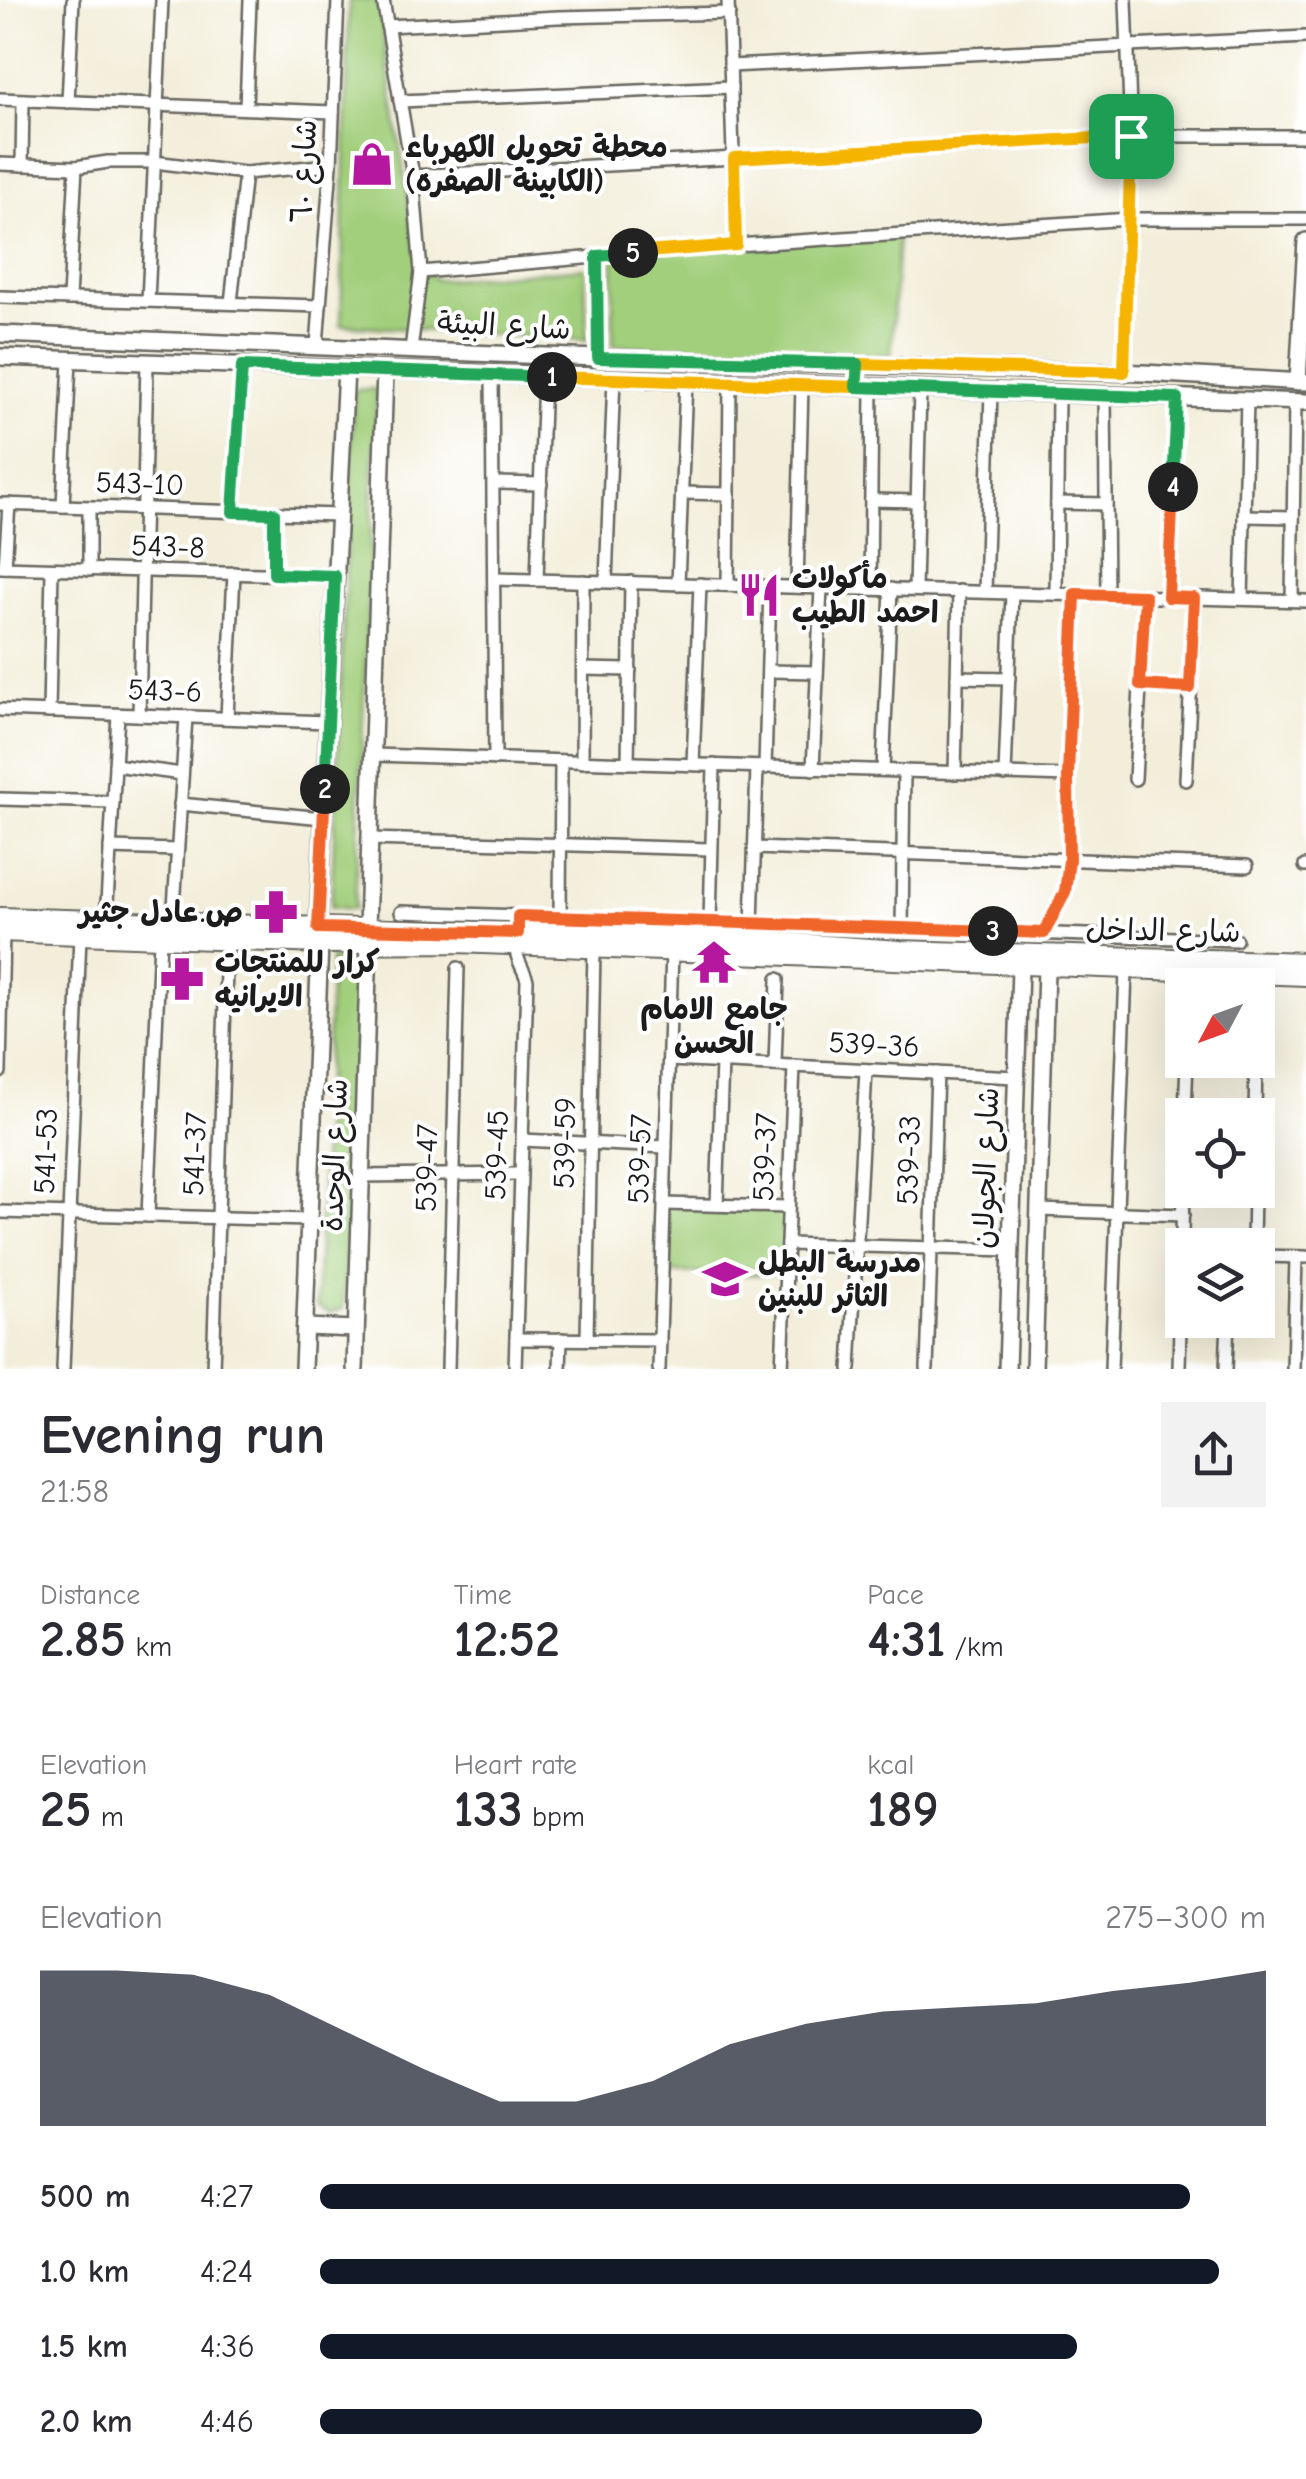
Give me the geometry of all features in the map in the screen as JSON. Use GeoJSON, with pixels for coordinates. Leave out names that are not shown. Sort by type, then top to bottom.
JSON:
{"type":"FeatureCollection","features":[{"type":"Feature","properties":{"kind":"main road","name":"شارع الداخل"},"geometry":{"type":"LineString","coordinates":[[1,927],[106,920],[227,942],[319,936]]}},
{"type":"Feature","properties":{"kind":"main road","name":"شارع الداخل"},"geometry":{"type":"LineString","coordinates":[[1,927],[80,935],[166,931],[368,936],[517,931],[1306,962]]}},
{"type":"Feature","properties":{"kind":"main road","name":"شارع الداخل"},"geometry":{"type":"LineString","coordinates":[[517,931],[594,948],[1165,976]]}},
{"type":"Feature","properties":{"kind":"main road","name":"شارع الداخل"},"geometry":{"type":"LineString","coordinates":[[1275,979],[1306,976]]}},
{"type":"Feature","properties":{"kind":"street"},"geometry":{"type":"LineString","coordinates":[[68,102],[73,0]]}},
{"type":"Feature","properties":{"kind":"street"},"geometry":{"type":"LineString","coordinates":[[148,301],[162,0]]}},
{"type":"Feature","properties":{"kind":"street"},"geometry":{"type":"LineString","coordinates":[[246,108],[250,0]]}},
{"type":"Feature","properties":{"kind":"street","name":"شارع ٦٠"},"geometry":{"type":"LineString","coordinates":[[317,345],[338,0]]}},
{"type":"Feature","properties":{"kind":"street"},"geometry":{"type":"LineString","coordinates":[[383,0],[413,176],[421,272],[411,350]]}},
{"type":"Feature","properties":{"kind":"street"},"geometry":{"type":"LineString","coordinates":[[1124,372],[1131,136],[1126,0]]}},
{"type":"Feature","properties":{"kind":"street"},"geometry":{"type":"LineString","coordinates":[[388,26],[729,7],[736,245]]}},
{"type":"Feature","properties":{"kind":"street"},"geometry":{"type":"LineString","coordinates":[[730,66],[1306,37]]}},
{"type":"Feature","properties":{"kind":"street"},"geometry":{"type":"LineString","coordinates":[[400,101],[731,87]]}},
{"type":"Feature","properties":{"kind":"street"},"geometry":{"type":"LineString","coordinates":[[0,99],[333,112]]}},
{"type":"Feature","properties":{"kind":"street"},"geometry":{"type":"LineString","coordinates":[[22,165],[23,100]]}},
{"type":"Feature","properties":{"kind":"street"},"geometry":{"type":"LineString","coordinates":[[413,176],[1131,136],[1306,136]]}},
{"type":"Feature","properties":{"kind":"street"},"geometry":{"type":"LineString","coordinates":[[0,164],[76,167],[154,162],[245,173],[330,165]]}},
{"type":"Feature","properties":{"kind":"street"},"geometry":{"type":"LineString","coordinates":[[69,299],[76,167]]}},
{"type":"Feature","properties":{"kind":"street"},"geometry":{"type":"LineString","coordinates":[[232,303],[245,173]]}},
{"type":"Feature","properties":{"kind":"street"},"geometry":{"type":"LineString","coordinates":[[421,272],[736,245],[1130,219],[1306,219]]}},
{"type":"Feature","properties":{"kind":"street"},"geometry":{"type":"LineString","coordinates":[[1302,382],[1306,241]]}},
{"type":"Feature","properties":{"kind":"street"},"geometry":{"type":"LineString","coordinates":[[597,256],[598,358]]}},
{"type":"Feature","properties":{"kind":"street"},"geometry":{"type":"LineString","coordinates":[[0,297],[320,306]]}},
{"type":"Feature","properties":{"kind":"street","name":"شارع البيئة"},"geometry":{"type":"LineString","coordinates":[[0,334],[598,358],[1124,372],[1302,382]]}},
{"type":"Feature","properties":{"kind":"street"},"geometry":{"type":"LineString","coordinates":[[188,364],[189,340]]}},
{"type":"Feature","properties":{"kind":"street","name":"شارع البيئة"},"geometry":{"type":"LineString","coordinates":[[0,357],[1301,402]]}},
{"type":"Feature","properties":{"kind":"street"},"geometry":{"type":"LineString","coordinates":[[63,506],[70,360]]}},
{"type":"Feature","properties":{"kind":"street"},"geometry":{"type":"LineString","coordinates":[[139,715],[147,362]]}},
{"type":"Feature","properties":{"kind":"street"},"geometry":{"type":"LineString","coordinates":[[858,364],[864,387],[871,500],[870,589]]}},
{"type":"Feature","properties":{"kind":"street"},"geometry":{"type":"LineString","coordinates":[[233,512],[242,366]]}},
{"type":"Feature","properties":{"kind":"street","name":"شارع الوحدة"},"geometry":{"type":"LineString","coordinates":[[304,1369],[323,818],[346,369]]}},
{"type":"Feature","properties":{"kind":"street","name":"شارع الوحدة"},"geometry":{"type":"LineString","coordinates":[[355,1369],[386,370]]}},
{"type":"Feature","properties":{"kind":"street"},"geometry":{"type":"LineString","coordinates":[[492,374],[494,759]]}},
{"type":"Feature","properties":{"kind":"street"},"geometry":{"type":"LineString","coordinates":[[538,580],[544,376]]}},
{"type":"Feature","properties":{"kind":"street"},"geometry":{"type":"LineString","coordinates":[[606,581],[614,378]]}},
{"type":"Feature","properties":{"kind":"street"},"geometry":{"type":"LineString","coordinates":[[678,584],[686,381]]}},
{"type":"Feature","properties":{"kind":"street"},"geometry":{"type":"LineString","coordinates":[[728,585],[730,382]]}},
{"type":"Feature","properties":{"kind":"street"},"geometry":{"type":"LineString","coordinates":[[798,586],[802,385]]}},
{"type":"Feature","properties":{"kind":"street"},"geometry":{"type":"LineString","coordinates":[[914,590],[920,389]]}},
{"type":"Feature","properties":{"kind":"street"},"geometry":{"type":"LineString","coordinates":[[985,592],[991,392]]}},
{"type":"Feature","properties":{"kind":"street"},"geometry":{"type":"LineString","coordinates":[[1056,594],[1058,394]]}},
{"type":"Feature","properties":{"kind":"street"},"geometry":{"type":"LineString","coordinates":[[1105,395],[1107,596]]}},
{"type":"Feature","properties":{"kind":"street"},"geometry":{"type":"LineString","coordinates":[[1168,597],[1177,398]]}},
{"type":"Feature","properties":{"kind":"street"},"geometry":{"type":"LineString","coordinates":[[1242,599],[1247,400]]}},
{"type":"Feature","properties":{"kind":"street"},"geometry":{"type":"LineString","coordinates":[[1292,600],[1301,402]]}},
{"type":"Feature","properties":{"kind":"street"},"geometry":{"type":"LineString","coordinates":[[495,483],[541,484]]}},
{"type":"Feature","properties":{"kind":"street"},"geometry":{"type":"LineString","coordinates":[[682,493],[729,494]]}},
{"type":"Feature","properties":{"kind":"street"},"geometry":{"type":"LineString","coordinates":[[871,500],[917,501]]}},
{"type":"Feature","properties":{"kind":"street"},"geometry":{"type":"LineString","coordinates":[[2,567],[4,504]]}},
{"type":"Feature","properties":{"kind":"street","name":"543-10"},"geometry":{"type":"LineString","coordinates":[[4,504],[338,516]]}},
{"type":"Feature","properties":{"kind":"street"},"geometry":{"type":"LineString","coordinates":[[1057,504],[1106,504]]}},
{"type":"Feature","properties":{"kind":"street"},"geometry":{"type":"LineString","coordinates":[[89,507],[89,570]]}},
{"type":"Feature","properties":{"kind":"street"},"geometry":{"type":"LineString","coordinates":[[274,513],[274,574]]}},
{"type":"Feature","properties":{"kind":"street"},"geometry":{"type":"LineString","coordinates":[[1244,516],[1293,517]]}},
{"type":"Feature","properties":{"kind":"street","name":"543-8"},"geometry":{"type":"LineString","coordinates":[[2,567],[335,576]]}},
{"type":"Feature","properties":{"kind":"street"},"geometry":{"type":"LineString","coordinates":[[49,712],[52,569]]}},
{"type":"Feature","properties":{"kind":"street"},"geometry":{"type":"LineString","coordinates":[[228,718],[234,574]]}},
{"type":"Feature","properties":{"kind":"street"},"geometry":{"type":"LineString","coordinates":[[494,579],[1306,601]]}},
{"type":"Feature","properties":{"kind":"street"},"geometry":{"type":"LineString","coordinates":[[582,762],[583,581]]}},
{"type":"Feature","properties":{"kind":"street"},"geometry":{"type":"LineString","coordinates":[[628,763],[631,582]]}},
{"type":"Feature","properties":{"kind":"street"},"geometry":{"type":"LineString","coordinates":[[692,764],[700,584]]}},
{"type":"Feature","properties":{"kind":"street"},"geometry":{"type":"LineString","coordinates":[[752,924],[770,587]]}},
{"type":"Feature","properties":{"kind":"street"},"geometry":{"type":"LineString","coordinates":[[813,768],[821,588]]}},
{"type":"Feature","properties":{"kind":"street"},"geometry":{"type":"LineString","coordinates":[[883,770],[891,589]]}},
{"type":"Feature","properties":{"kind":"street"},"geometry":{"type":"LineString","coordinates":[[955,773],[959,591]]}},
{"type":"Feature","properties":{"kind":"street"},"geometry":{"type":"LineString","coordinates":[[1005,774],[1012,593]]}},
{"type":"Feature","properties":{"kind":"street"},"geometry":{"type":"LineString","coordinates":[[1044,933],[1065,892],[1069,860],[1075,594]]}},
{"type":"Feature","properties":{"kind":"street"},"geometry":{"type":"LineString","coordinates":[[1135,778],[1145,596]]}},
{"type":"Feature","properties":{"kind":"street"},"geometry":{"type":"LineString","coordinates":[[1186,780],[1194,598]]}},
{"type":"Feature","properties":{"kind":"street"},"geometry":{"type":"LineString","coordinates":[[583,669],[630,670]]}},
{"type":"Feature","properties":{"kind":"street"},"geometry":{"type":"LineString","coordinates":[[768,670],[817,672]]}},
{"type":"Feature","properties":{"kind":"street"},"geometry":{"type":"LineString","coordinates":[[957,677],[1009,678]]}},
{"type":"Feature","properties":{"kind":"street"},"geometry":{"type":"LineString","coordinates":[[1140,685],[1190,688]]}},
{"type":"Feature","properties":{"kind":"street","name":"543-6"},"geometry":{"type":"LineString","coordinates":[[0,710],[328,722]]}},
{"type":"Feature","properties":{"kind":"street"},"geometry":{"type":"LineString","coordinates":[[106,920],[118,714]]}},
{"type":"Feature","properties":{"kind":"street"},"geometry":{"type":"LineString","coordinates":[[148,1216],[166,931],[177,850],[186,717]]}},
{"type":"Feature","properties":{"kind":"street"},"geometry":{"type":"LineString","coordinates":[[372,755],[1068,776]]}},
{"type":"Feature","properties":{"kind":"street"},"geometry":{"type":"LineString","coordinates":[[560,917],[561,761]]}},
{"type":"Feature","properties":{"kind":"street"},"geometry":{"type":"LineString","coordinates":[[115,765],[182,774]]}},
{"type":"Feature","properties":{"kind":"street"},"geometry":{"type":"LineString","coordinates":[[710,922],[714,765]]}},
{"type":"Feature","properties":{"kind":"street"},"geometry":{"type":"LineString","coordinates":[[902,929],[904,772]]}},
{"type":"Feature","properties":{"kind":"street"},"geometry":{"type":"LineString","coordinates":[[0,798],[113,802]]}},
{"type":"Feature","properties":{"kind":"street"},"geometry":{"type":"LineString","coordinates":[[180,804],[323,818]]}},
{"type":"Feature","properties":{"kind":"street"},"geometry":{"type":"LineString","coordinates":[[370,839],[710,849]]}},
{"type":"Feature","properties":{"kind":"street"},"geometry":{"type":"LineString","coordinates":[[110,848],[177,850]]}},
{"type":"Feature","properties":{"kind":"street"},"geometry":{"type":"LineString","coordinates":[[754,848],[1247,866]]}},
{"type":"Feature","properties":{"kind":"street"},"geometry":{"type":"LineString","coordinates":[[401,912],[517,931],[560,917],[1236,940]]}},
{"type":"Feature","properties":{"kind":"street"},"geometry":{"type":"LineString","coordinates":[[0,1072],[1,927]]}},
{"type":"Feature","properties":{"kind":"street","name":"539-45"},"geometry":{"type":"LineString","coordinates":[[515,1369],[527,980],[516,957],[517,931]]}},
{"type":"Feature","properties":{"kind":"street","name":"541-53"},"geometry":{"type":"LineString","coordinates":[[63,1369],[80,935]]}},
{"type":"Feature","properties":{"kind":"street"},"geometry":{"type":"LineString","coordinates":[[1094,936],[1094,956]]}},
{"type":"Feature","properties":{"kind":"street","name":"541-37"},"geometry":{"type":"LineString","coordinates":[[214,1369],[227,942]]}},
{"type":"Feature","properties":{"kind":"street","name":"539-59"},"geometry":{"type":"LineString","coordinates":[[587,1339],[594,948]]}},
{"type":"Feature","properties":{"kind":"street","name":"539-57"},"geometry":{"type":"LineString","coordinates":[[659,1369],[672,951]]}},
{"type":"Feature","properties":{"kind":"street","name":"539-47"},"geometry":{"type":"LineString","coordinates":[[448,1369],[458,968]]}},
{"type":"Feature","properties":{"kind":"street","name":"شارع الجولان"},"geometry":{"type":"LineString","coordinates":[[1007,1369],[1020,968]]}},
{"type":"Feature","properties":{"kind":"street","name":"شارع الجولان"},"geometry":{"type":"LineString","coordinates":[[1034,1369],[1046,968]]}},
{"type":"Feature","properties":{"kind":"street"},"geometry":{"type":"LineString","coordinates":[[1112,1369],[1126,972]]}},
{"type":"Feature","properties":{"kind":"street"},"geometry":{"type":"LineString","coordinates":[[775,1066],[778,979]]}},
{"type":"Feature","properties":{"kind":"street","name":"539-36"},"geometry":{"type":"LineString","coordinates":[[668,1060],[1016,1077]]}},
{"type":"Feature","properties":{"kind":"street"},"geometry":{"type":"LineString","coordinates":[[717,1205],[722,1063]]}},
{"type":"Feature","properties":{"kind":"street","name":"539-37"},"geometry":{"type":"LineString","coordinates":[[782,1369],[794,1066]]}},
{"type":"Feature","properties":{"kind":"street"},"geometry":{"type":"LineString","coordinates":[[850,1369],[866,1070]]}},
{"type":"Feature","properties":{"kind":"street","name":"539-33"},"geometry":{"type":"LineString","coordinates":[[927,1369],[938,1073]]}},
{"type":"Feature","properties":{"kind":"street"},"geometry":{"type":"LineString","coordinates":[[522,1140],[666,1147]]}},
{"type":"Feature","properties":{"kind":"street"},"geometry":{"type":"LineString","coordinates":[[362,1176],[521,1174]]}},
{"type":"Feature","properties":{"kind":"street"},"geometry":{"type":"LineString","coordinates":[[664,1204],[788,1207]]}},
{"type":"Feature","properties":{"kind":"street"},"geometry":{"type":"LineString","coordinates":[[1182,1208],[1182,1228]]}},
{"type":"Feature","properties":{"kind":"street"},"geometry":{"type":"LineString","coordinates":[[1039,1210],[1182,1215]]}},
{"type":"Feature","properties":{"kind":"street"},"geometry":{"type":"LineString","coordinates":[[0,1212],[309,1220]]}},
{"type":"Feature","properties":{"kind":"street"},"geometry":{"type":"LineString","coordinates":[[787,1244],[1011,1250]]}},
{"type":"Feature","properties":{"kind":"street"},"geometry":{"type":"LineString","coordinates":[[1275,1256],[1301,1257],[1293,1369]]}},
{"type":"Feature","properties":{"kind":"street"},"geometry":{"type":"LineString","coordinates":[[305,1326],[356,1329]]}},
{"type":"Feature","properties":{"kind":"street"},"geometry":{"type":"LineString","coordinates":[[1178,1369],[1179,1338]]}},
{"type":"Feature","properties":{"kind":"street"},"geometry":{"type":"LineString","coordinates":[[1226,1369],[1227,1338]]}},
{"type":"Feature","properties":{"kind":"street"},"geometry":{"type":"LineString","coordinates":[[516,1339],[660,1340]]}},
{"type":"Feature","properties":{"kind":"street"},"geometry":{"type":"LineString","coordinates":[[560,1339],[560,1369]]}},
{"type":"Feature","properties":{"kind":"green space"},"geometry":{"type":"Polygon","coordinates":[[[349,0],[378,0],[418,266],[437,280],[585,268],[587,340],[341,325],[349,0]]]}},
{"type":"Feature","properties":{"kind":"green space"},"geometry":{"type":"Polygon","coordinates":[[[898,234],[891,356],[613,346],[613,255],[898,234]]]}},
{"type":"Feature","properties":{"kind":"green space"},"geometry":{"type":"Polygon","coordinates":[[[377,389],[355,909],[331,907],[354,390],[377,389]]]}},
{"type":"Feature","properties":{"kind":"green space"},"geometry":{"type":"Polygon","coordinates":[[[359,957],[343,1309],[330,1313],[316,1306],[331,958],[359,957]]]}},
{"type":"Feature","properties":{"kind":"green space"},"geometry":{"type":"Polygon","coordinates":[[[664,1204],[788,1207],[786,1275],[660,1273],[664,1204]]]}},
{"type":"Feature","properties":{"kind":"place","name":"محطة تحويل الكهرباء (الكابينة الصفره)"},"geometry":{"type":"Point","coordinates":[372,164]}},
{"type":"Feature","properties":{"kind":"place","name":"مأكولات احمد الطيب"},"geometry":{"type":"Point","coordinates":[759,595]}},
{"type":"Feature","properties":{"kind":"place","name":"ص.عادل جثير"},"geometry":{"type":"Point","coordinates":[276,912]}},
{"type":"Feature","properties":{"kind":"place","name":"جامع الامام الحسن"},"geometry":{"type":"Point","coordinates":[714,962]}},
{"type":"Feature","properties":{"kind":"place","name":"كرار للمنتجات الايرانيه"},"geometry":{"type":"Point","coordinates":[182,979]}},
{"type":"Feature","properties":{"kind":"place","name":"مدرسة البطل الثائر للبنين"},"geometry":{"type":"Point","coordinates":[725,1279]}},
{"type":"Feature","properties":{"kind":"route"},"geometry":{"type":"LineString","coordinates":[[1131,136],[734,158],[736,245],[597,256],[598,358],[858,364],[856,387],[1177,398],[1168,597],[1194,598],[1190,688],[1140,685],[1145,596],[1075,594],[1069,860],[1065,892],[1044,933],[518,916],[518,933],[318,928],[335,576],[274,574],[274,513],[233,512],[242,366],[856,387],[858,364],[1124,372],[1131,136]]}}]}
